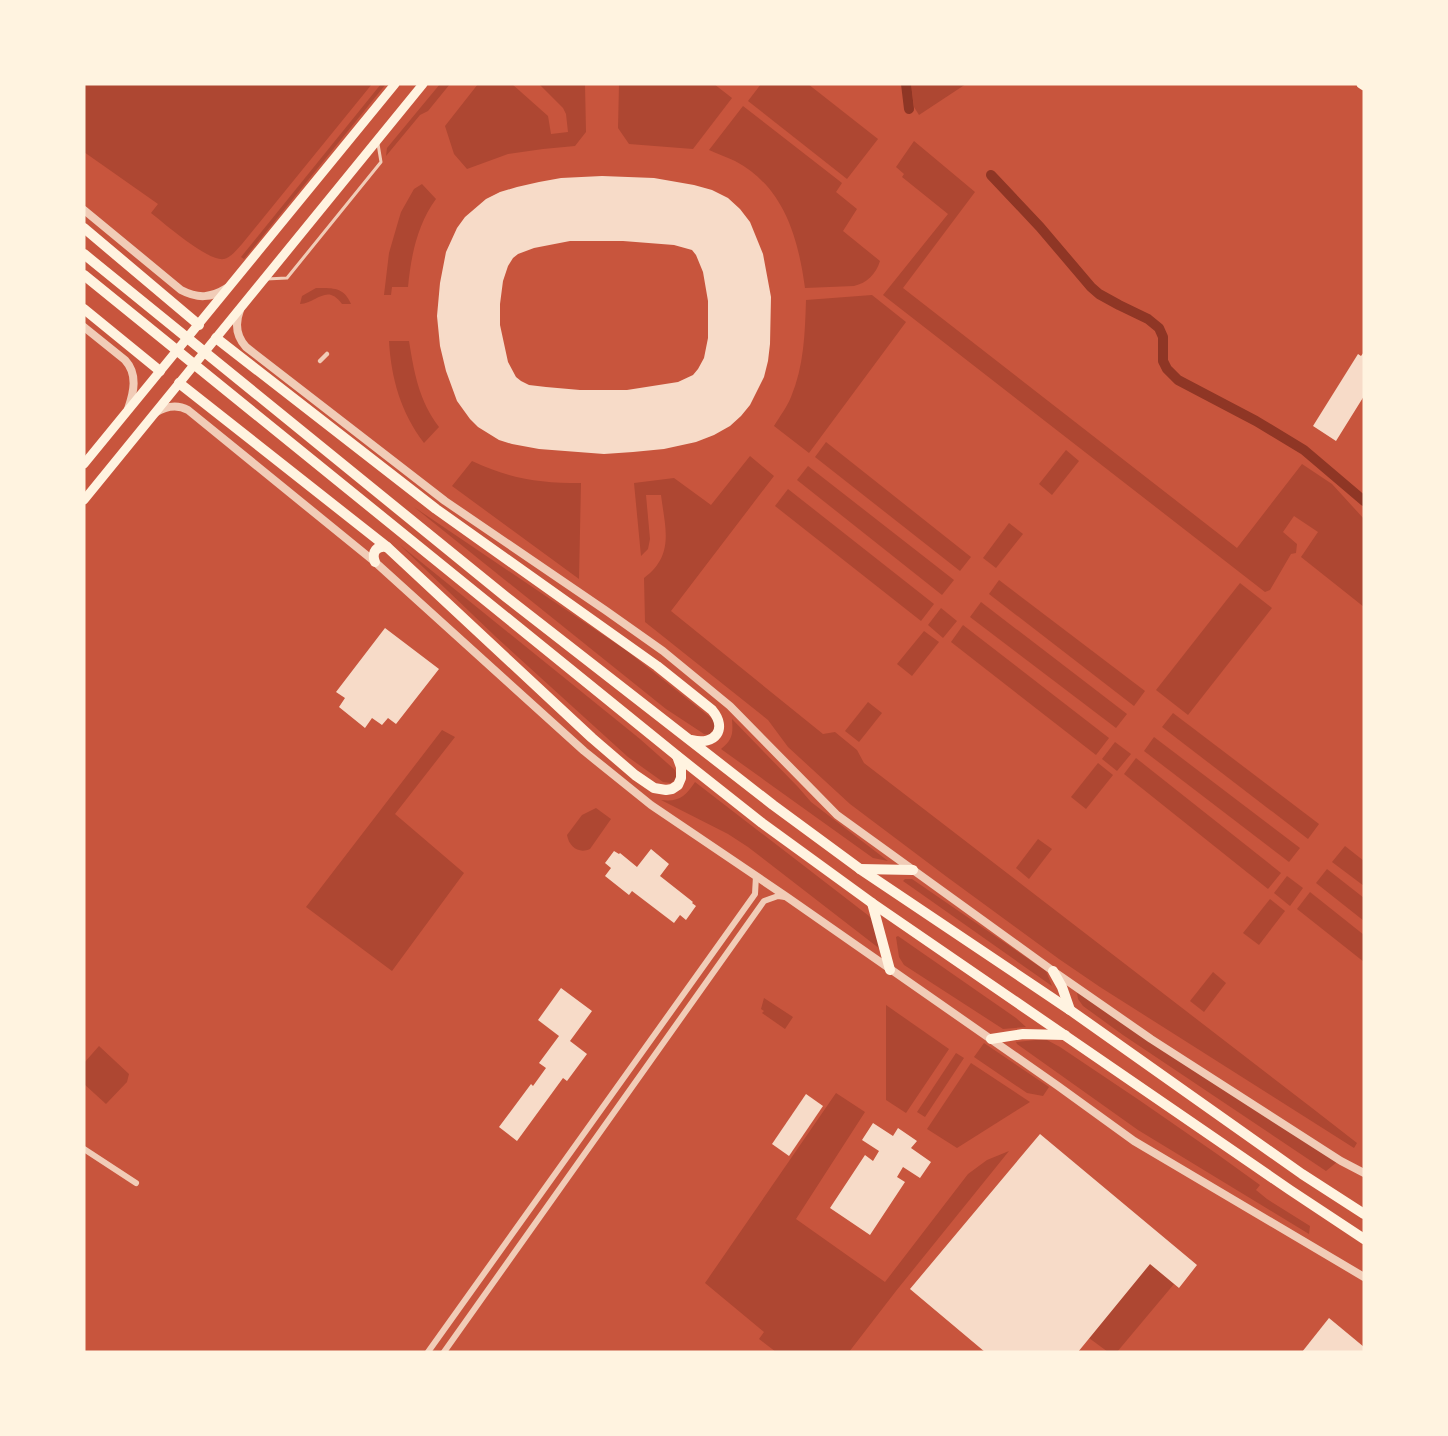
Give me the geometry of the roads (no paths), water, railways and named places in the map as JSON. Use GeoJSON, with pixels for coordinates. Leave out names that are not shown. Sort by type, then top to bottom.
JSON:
{"type":"FeatureCollection","features":[{"type":"Feature","properties":{"kind":"main road"},"geometry":{"type":"LineString","coordinates":[[84,464],[395,84]]}},
{"type":"Feature","properties":{"kind":"main road"},"geometry":{"type":"LineString","coordinates":[[84,500],[423,84]]}},
{"type":"Feature","properties":{"kind":"main road"},"geometry":{"type":"LineString","coordinates":[[84,228],[199,325]]}},
{"type":"Feature","properties":{"kind":"main road"},"geometry":{"type":"LineString","coordinates":[[84,254],[506,597],[773,805],[860,869],[1070,1010],[1302,1174],[1364,1214]]}},
{"type":"Feature","properties":{"kind":"main road"},"geometry":{"type":"LineString","coordinates":[[84,275],[762,823],[872,903],[1364,1239]]}},
{"type":"Feature","properties":{"kind":"main road"},"geometry":{"type":"LineString","coordinates":[[84,309],[160,371]]}},
{"type":"Feature","properties":{"kind":"main road"},"geometry":{"type":"LineString","coordinates":[[216,338],[436,509],[657,666],[712,710],[720,723],[715,737],[703,741],[688,739]]}},
{"type":"Feature","properties":{"kind":"main road"},"geometry":{"type":"LineString","coordinates":[[179,383],[387,547],[592,738],[651,787],[666,790],[678,785],[682,770],[676,755]]}},
{"type":"Feature","properties":{"kind":"main road"},"geometry":{"type":"LineString","coordinates":[[375,562],[373,556],[375,550],[381,546],[387,547]]}},
{"type":"Feature","properties":{"kind":"main road"},"geometry":{"type":"LineString","coordinates":[[860,869],[913,870]]}},
{"type":"Feature","properties":{"kind":"main road"},"geometry":{"type":"LineString","coordinates":[[872,903],[890,970]]}},
{"type":"Feature","properties":{"kind":"main road"},"geometry":{"type":"LineString","coordinates":[[1053,971],[1062,987],[1070,1010]]}},
{"type":"Feature","properties":{"kind":"main road"},"geometry":{"type":"LineString","coordinates":[[991,1039],[1023,1034],[1065,1035]]}},
{"type":"Feature","properties":{"kind":"street"},"geometry":{"type":"LineString","coordinates":[[84,210],[188,294],[207,297],[221,292],[234,281]]}},
{"type":"Feature","properties":{"kind":"street"},"geometry":{"type":"LineString","coordinates":[[243,306],[237,318],[237,329],[240,340],[246,347],[445,501],[663,651],[730,706],[837,815],[1151,1039],[1341,1161],[1364,1173]]}},
{"type":"Feature","properties":{"kind":"street"},"geometry":{"type":"LineString","coordinates":[[84,327],[130,366],[134,381],[132,397],[126,413]]}},
{"type":"Feature","properties":{"kind":"street"},"geometry":{"type":"LineString","coordinates":[[320,362],[327,354]]}},
{"type":"Feature","properties":{"kind":"street"},"geometry":{"type":"LineString","coordinates":[[152,417],[160,410],[171,406],[188,410],[375,562],[584,751],[651,805],[787,897],[1134,1141],[1364,1277]]}},
{"type":"Feature","properties":{"kind":"street"},"geometry":{"type":"LineString","coordinates":[[428,1352],[755,894],[756,876]]}},
{"type":"Feature","properties":{"kind":"street"},"geometry":{"type":"LineString","coordinates":[[755,894],[764,901]]}},
{"type":"Feature","properties":{"kind":"street"},"geometry":{"type":"LineString","coordinates":[[434,1344],[444,1352],[764,901],[777,896],[787,897]]}},
{"type":"Feature","properties":{"kind":"street"},"geometry":{"type":"LineString","coordinates":[[84,1149],[136,1183]]}},
{"type":"Feature","properties":{"kind":"street"},"geometry":{"type":"LineString","coordinates":[[561,1166],[571,1173]]}},
{"type":"Feature","properties":{"kind":"street"},"geometry":{"type":"LineString","coordinates":[[549,1182],[559,1189]]}},
{"type":"Feature","properties":{"kind":"street"},"geometry":{"type":"LineString","coordinates":[[440,1335],[451,1342]]}},
{"type":"Feature","properties":{"kind":"lane"},"geometry":{"type":"LineString","coordinates":[[264,279],[287,278],[381,162],[377,141]]}},
{"type":"Feature","properties":{"kind":"waterway"},"geometry":{"type":"LineString","coordinates":[[906,84],[909,109]]}},
{"type":"Feature","properties":{"kind":"waterway"},"geometry":{"type":"LineString","coordinates":[[991,175],[1040,227],[1091,287],[1099,294],[1148,319],[1159,328],[1163,337],[1163,361],[1167,369],[1178,380],[1256,421],[1304,450],[1364,501]]}}]}
